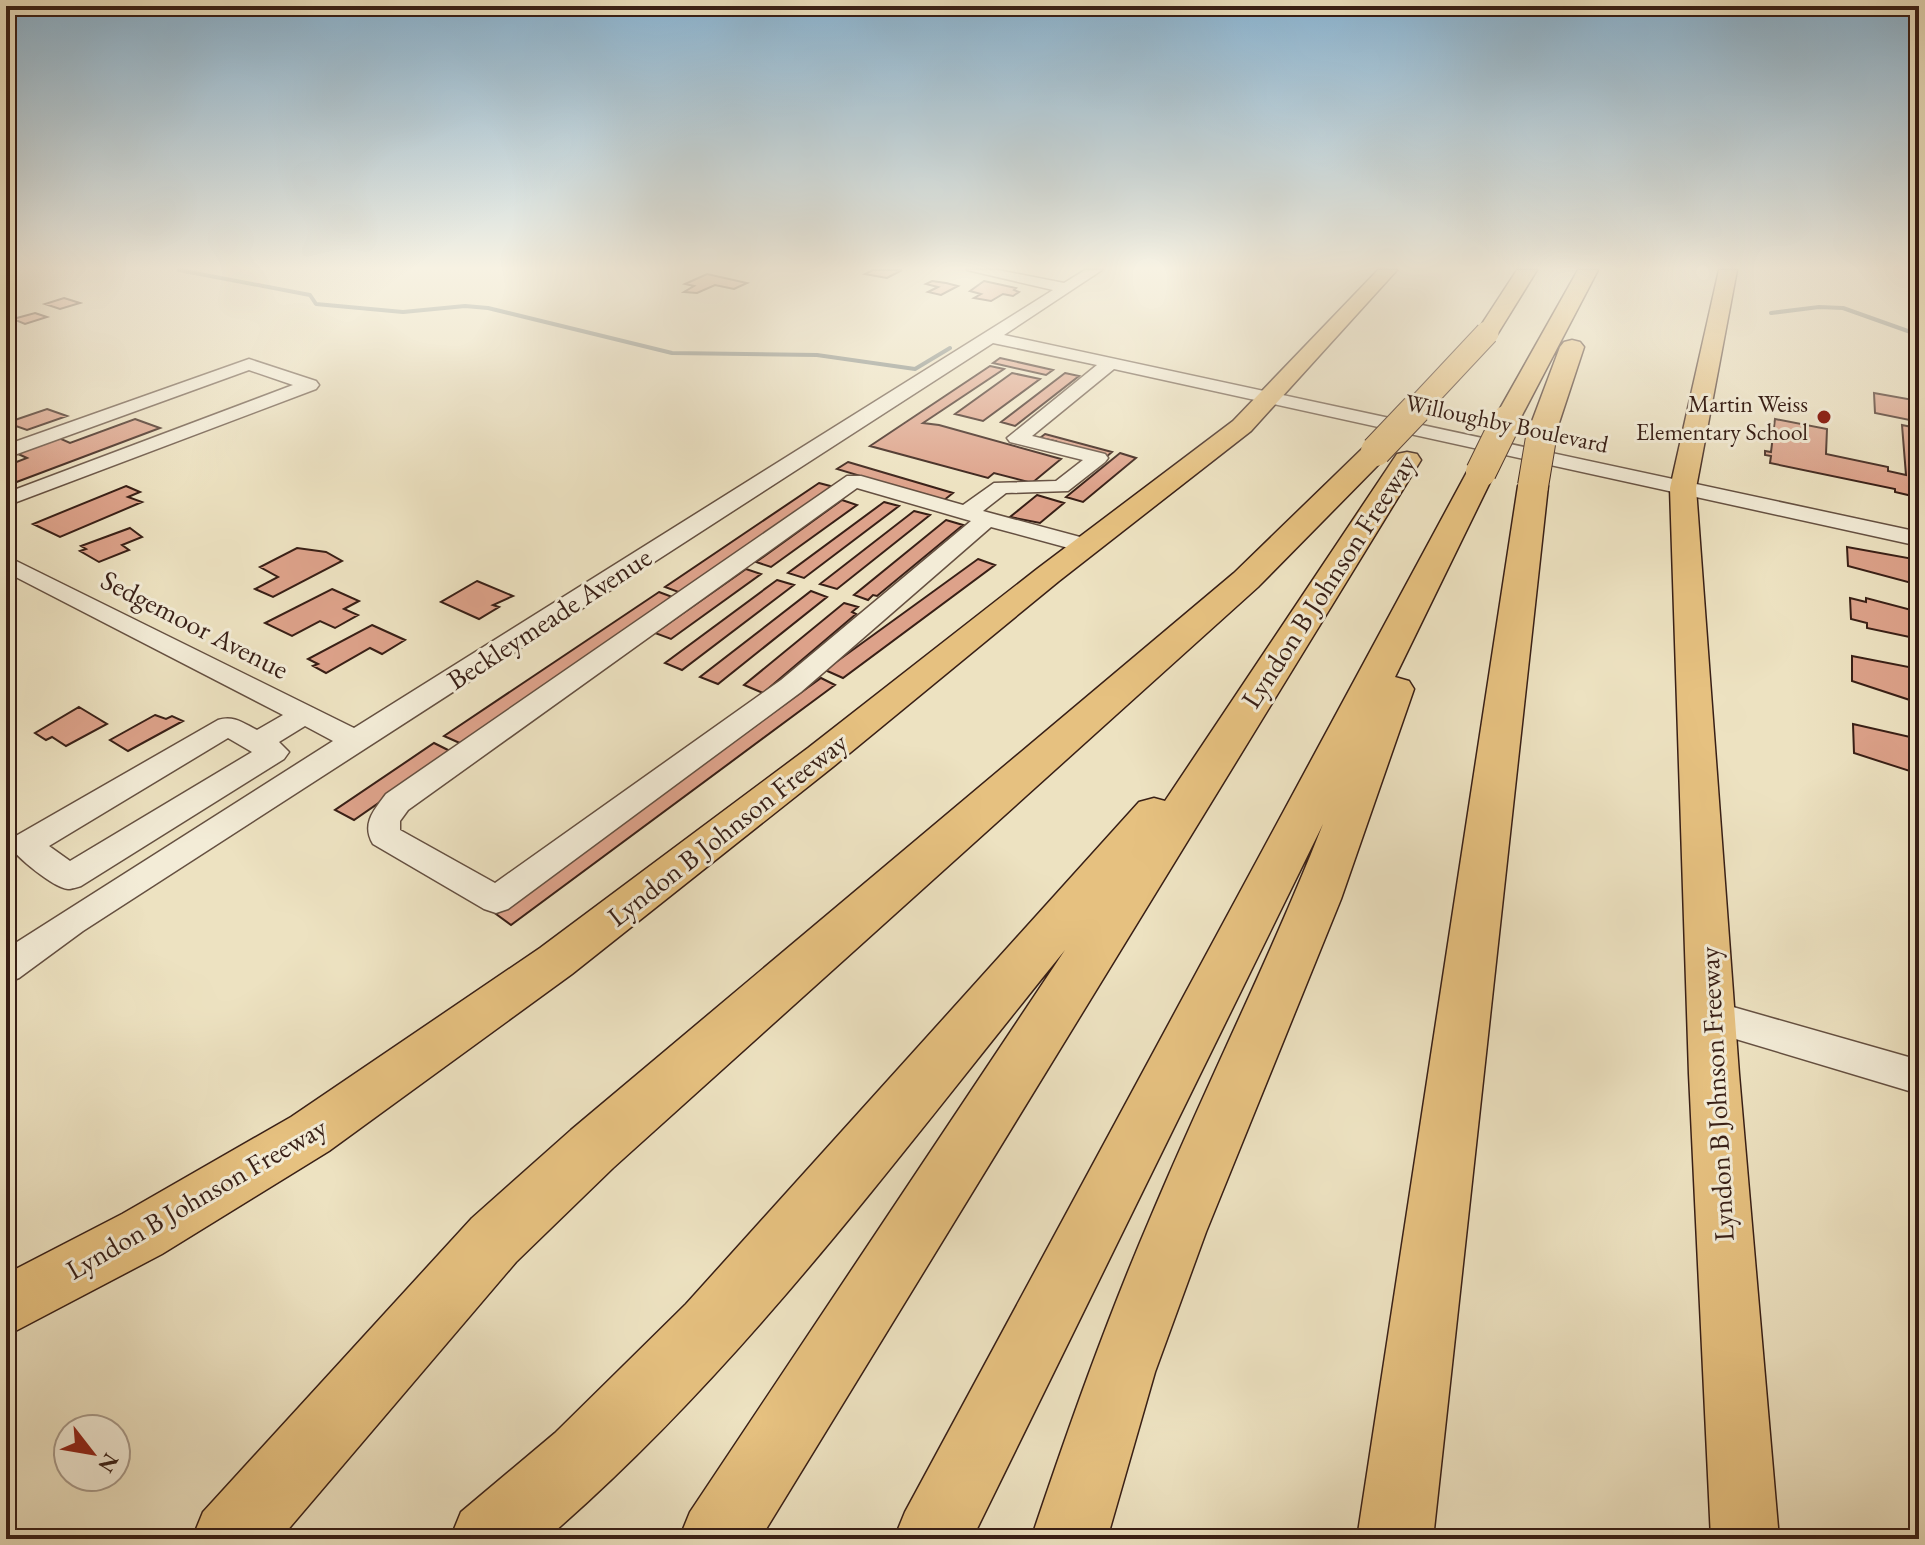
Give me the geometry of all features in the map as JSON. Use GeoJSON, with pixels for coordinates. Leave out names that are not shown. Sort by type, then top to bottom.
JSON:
{"type":"FeatureCollection","features":[{"type":"Feature","properties":{"kind":"highway","name":"Lyndon B Johnson Freeway"},"geometry":{"type":"LineString","coordinates":[[717,1539],[1250,701],[1392,455],[1480,342]]}},
{"type":"Feature","properties":{"kind":"highway"},"geometry":{"type":"LineString","coordinates":[[932,1539],[1549,342]]}},
{"type":"Feature","properties":{"kind":"highway"},"geometry":{"type":"LineString","coordinates":[[1395,1539],[1533,486],[1542,432],[1573,342]]}},
{"type":"Feature","properties":{"kind":"highway"},"geometry":{"type":"LineString","coordinates":[[230,1539],[494,1240],[616,1128],[1392,455]]}},
{"type":"Feature","properties":{"kind":"highway"},"geometry":{"type":"LineString","coordinates":[[1069,1539],[1121,1372],[1175,1232],[1317,899],[1470,494]]}},
{"type":"Feature","properties":{"kind":"highway"},"geometry":{"type":"LineString","coordinates":[[488,1539],[535,1501],[657,1385],[763,1270],[1250,701]]}},
{"type":"Feature","properties":{"kind":"main road","name":"Lyndon B Johnson Freeway"},"geometry":{"type":"LineString","coordinates":[[6,1306],[142,1234],[310,1134],[619,913],[1230,435],[1320,342]]}},
{"type":"Feature","properties":{"kind":"main road","name":"Lyndon B Johnson Freeway"},"geometry":{"type":"LineString","coordinates":[[1713,342],[1683,488],[1745,1539]]}},
{"type":"Feature","properties":{"kind":"street","name":"Beckleymeade Avenue"},"geometry":{"type":"LineString","coordinates":[[6,968],[71,922],[982,342]]}},
{"type":"Feature","properties":{"kind":"street","name":"Willoughby Boulevard"},"geometry":{"type":"LineString","coordinates":[[1014,342],[1909,537]]}},
{"type":"Feature","properties":{"kind":"street"},"geometry":{"type":"LineString","coordinates":[[1087,546],[977,516],[854,480],[397,802],[384,819],[384,836],[496,900],[791,686],[977,516],[1001,487],[1061,487],[1098,458],[1017,438],[1111,363]]}},
{"type":"Feature","properties":{"kind":"street"},"geometry":{"type":"LineString","coordinates":[[6,452],[249,364],[310,385],[6,500]]}},
{"type":"Feature","properties":{"kind":"street"},"geometry":{"type":"LineString","coordinates":[[163,397],[221,418]]}},
{"type":"Feature","properties":{"kind":"street"},"geometry":{"type":"LineString","coordinates":[[1909,537],[1919,521]]}},
{"type":"Feature","properties":{"kind":"street","name":"Sedgemoor Avenue"},"geometry":{"type":"LineString","coordinates":[[6,563],[356,741]]}},
{"type":"Feature","properties":{"kind":"street"},"geometry":{"type":"LineString","coordinates":[[257,743],[303,715]]}},
{"type":"Feature","properties":{"kind":"street"},"geometry":{"type":"LineString","coordinates":[[228,726],[257,743],[274,752],[69,877],[25,845],[228,726]]}},
{"type":"Feature","properties":{"kind":"street"},"geometry":{"type":"LineString","coordinates":[[1712,1017],[1919,1077]]}},
{"type":"Feature","properties":{"kind":"building"},"geometry":{"type":"Polygon","coordinates":[[[1000,358],[1053,370],[1046,375],[993,363],[1000,358]]]}},
{"type":"Feature","properties":{"kind":"building"},"geometry":{"type":"Polygon","coordinates":[[[990,366],[1004,369],[923,423],[1061,459],[1032,483],[994,473],[988,478],[870,446],[990,366]]]}},
{"type":"Feature","properties":{"kind":"building"},"geometry":{"type":"Polygon","coordinates":[[[1012,373],[1040,379],[983,421],[955,414],[1012,373]]]}},
{"type":"Feature","properties":{"kind":"building"},"geometry":{"type":"Polygon","coordinates":[[[1065,373],[1079,376],[1015,426],[1001,422],[1065,373]]]}},
{"type":"Feature","properties":{"kind":"building"},"geometry":{"type":"Polygon","coordinates":[[[1874,393],[1919,401],[1919,502],[1912,496],[1895,492],[1895,489],[1770,463],[1771,456],[1765,455],[1765,451],[1771,452],[1775,419],[1827,429],[1826,454],[1888,467],[1888,471],[1906,475],[1902,425],[1917,428],[1917,425],[1910,424],[1910,420],[1875,413],[1874,393]]]}},
{"type":"Feature","properties":{"kind":"building"},"geometry":{"type":"Polygon","coordinates":[[[47,409],[67,416],[27,430],[16,426],[6,429],[6,423],[47,409]]]}},
{"type":"Feature","properties":{"kind":"building"},"geometry":{"type":"Polygon","coordinates":[[[135,419],[160,428],[6,486],[6,466],[27,458],[16,453],[59,438],[70,443],[135,419]]]}},
{"type":"Feature","properties":{"kind":"building"},"geometry":{"type":"Polygon","coordinates":[[[1045,434],[1112,452],[1105,458],[1051,444],[1055,441],[1040,438],[1045,434]]]}},
{"type":"Feature","properties":{"kind":"building"},"geometry":{"type":"Polygon","coordinates":[[[1120,453],[1136,458],[1083,502],[1066,497],[1120,453]]]}},
{"type":"Feature","properties":{"kind":"building"},"geometry":{"type":"Polygon","coordinates":[[[848,462],[953,493],[943,501],[837,469],[848,462]]]}},
{"type":"Feature","properties":{"kind":"building"},"geometry":{"type":"Polygon","coordinates":[[[819,483],[834,487],[681,593],[665,587],[819,483]]]}},
{"type":"Feature","properties":{"kind":"building"},"geometry":{"type":"Polygon","coordinates":[[[126,486],[140,492],[128,497],[142,502],[60,537],[33,524],[126,486]]]}},
{"type":"Feature","properties":{"kind":"building"},"geometry":{"type":"Polygon","coordinates":[[[1037,495],[1064,503],[1040,523],[1010,517],[1037,495]]]}},
{"type":"Feature","properties":{"kind":"building"},"geometry":{"type":"Polygon","coordinates":[[[842,500],[857,505],[771,567],[756,562],[842,500]]]}},
{"type":"Feature","properties":{"kind":"building"},"geometry":{"type":"Polygon","coordinates":[[[884,502],[899,506],[804,578],[788,573],[884,502]]]}},
{"type":"Feature","properties":{"kind":"building"},"geometry":{"type":"Polygon","coordinates":[[[914,511],[930,515],[837,589],[820,584],[914,511]]]}},
{"type":"Feature","properties":{"kind":"building"},"geometry":{"type":"Polygon","coordinates":[[[946,520],[963,525],[877,596],[873,595],[868,600],[854,595],[946,520]]]}},
{"type":"Feature","properties":{"kind":"building"},"geometry":{"type":"Polygon","coordinates":[[[130,528],[142,537],[122,545],[129,550],[99,562],[80,551],[86,549],[81,546],[130,528]]]}},
{"type":"Feature","properties":{"kind":"building"},"geometry":{"type":"Polygon","coordinates":[[[1847,547],[1919,560],[1919,585],[1848,566],[1847,547]]]}},
{"type":"Feature","properties":{"kind":"building"},"geometry":{"type":"Polygon","coordinates":[[[297,548],[326,552],[342,561],[273,597],[255,589],[278,577],[260,567],[297,548]]]}},
{"type":"Feature","properties":{"kind":"building"},"geometry":{"type":"Polygon","coordinates":[[[978,559],[995,565],[843,678],[825,670],[978,559]]]}},
{"type":"Feature","properties":{"kind":"building"},"geometry":{"type":"Polygon","coordinates":[[[746,569],[761,574],[671,639],[655,633],[746,569]]]}},
{"type":"Feature","properties":{"kind":"building"},"geometry":{"type":"Polygon","coordinates":[[[777,580],[794,585],[682,670],[665,663],[777,580]]]}},
{"type":"Feature","properties":{"kind":"building"},"geometry":{"type":"Polygon","coordinates":[[[477,581],[513,596],[493,605],[499,607],[479,619],[441,602],[477,581]]]}},
{"type":"Feature","properties":{"kind":"building"},"geometry":{"type":"Polygon","coordinates":[[[332,589],[359,601],[344,609],[358,615],[335,628],[320,621],[292,636],[265,623],[332,589]]]}},
{"type":"Feature","properties":{"kind":"building"},"geometry":{"type":"Polygon","coordinates":[[[811,591],[827,597],[718,684],[700,677],[811,591]]]}},
{"type":"Feature","properties":{"kind":"building"},"geometry":{"type":"Polygon","coordinates":[[[659,592],[675,598],[462,744],[444,736],[659,592]]]}},
{"type":"Feature","properties":{"kind":"building"},"geometry":{"type":"Polygon","coordinates":[[[1850,598],[1866,602],[1866,598],[1919,612],[1919,639],[1867,628],[1867,623],[1851,619],[1850,598]]]}},
{"type":"Feature","properties":{"kind":"building"},"geometry":{"type":"Polygon","coordinates":[[[844,603],[858,607],[852,612],[856,614],[763,693],[744,685],[844,603]]]}},
{"type":"Feature","properties":{"kind":"building"},"geometry":{"type":"Polygon","coordinates":[[[372,625],[405,640],[382,654],[370,648],[326,673],[313,666],[318,664],[308,659],[372,625]]]}},
{"type":"Feature","properties":{"kind":"building"},"geometry":{"type":"Polygon","coordinates":[[[1852,656],[1919,669],[1919,703],[1852,681],[1852,656]]]}},
{"type":"Feature","properties":{"kind":"building"},"geometry":{"type":"Polygon","coordinates":[[[821,678],[835,685],[511,925],[496,914],[821,678]]]}},
{"type":"Feature","properties":{"kind":"building"},"geometry":{"type":"Polygon","coordinates":[[[79,707],[107,724],[66,746],[52,737],[46,740],[35,733],[79,707]]]}},
{"type":"Feature","properties":{"kind":"building"},"geometry":{"type":"Polygon","coordinates":[[[155,715],[166,719],[172,716],[183,721],[128,751],[110,740],[155,715]]]}},
{"type":"Feature","properties":{"kind":"building"},"geometry":{"type":"Polygon","coordinates":[[[1853,724],[1919,739],[1919,774],[1854,753],[1853,724]]]}},
{"type":"Feature","properties":{"kind":"building"},"geometry":{"type":"Polygon","coordinates":[[[434,743],[452,752],[354,820],[335,810],[434,743]]]}},
{"type":"Feature","properties":{"kind":"waterway"},"geometry":{"type":"LineString","coordinates":[[627,342],[672,353],[817,355],[915,369],[950,348]]}},
{"type":"Feature","properties":{"kind":"place","name":"Martin Weiss Elementary School"},"geometry":{"type":"Point","coordinates":[1824,417]}}]}
